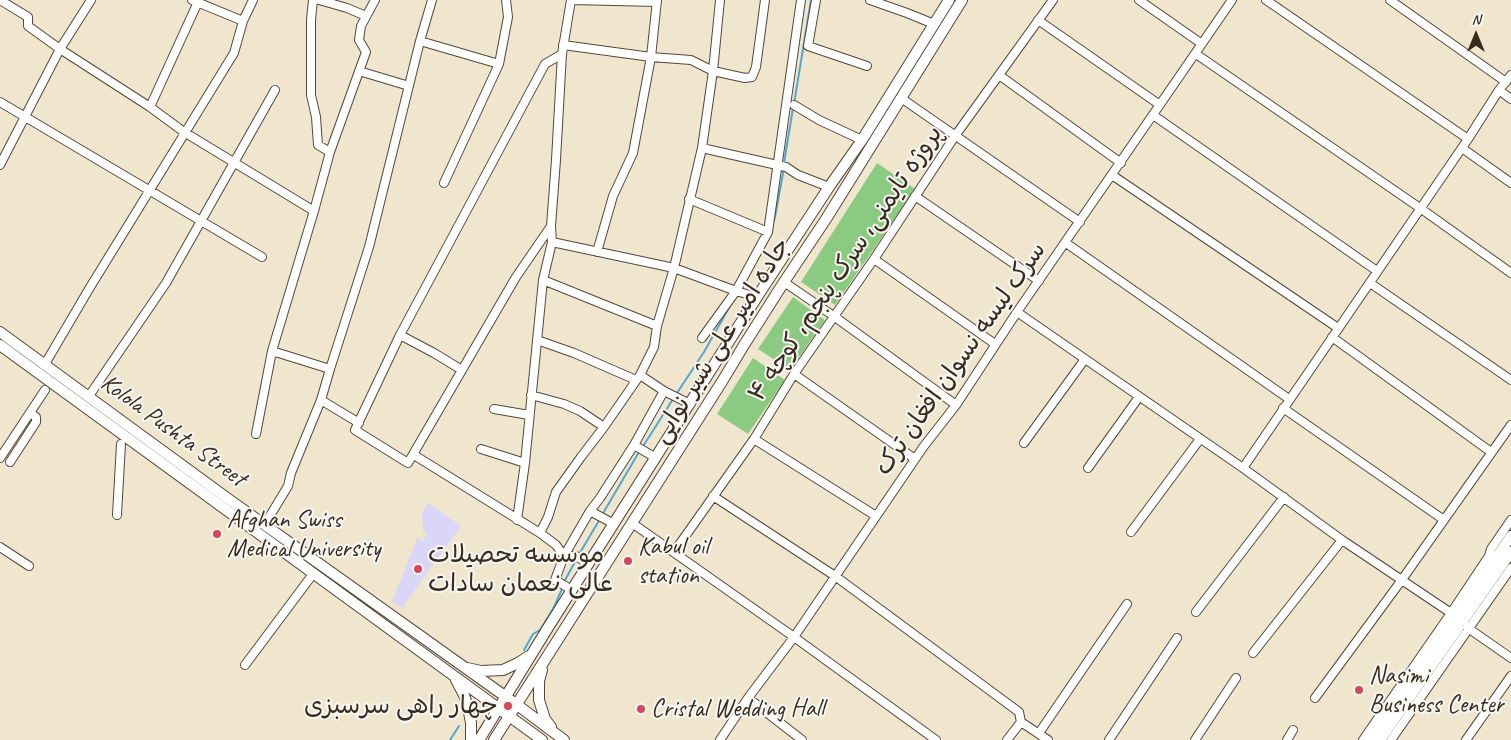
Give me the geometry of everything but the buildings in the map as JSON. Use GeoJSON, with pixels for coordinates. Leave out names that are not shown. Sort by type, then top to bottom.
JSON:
{"type":"FeatureCollection","features":[{"type":"Feature","properties":{"kind":"main road"},"geometry":{"type":"LineString","coordinates":[[479,740],[757,297],[862,140],[949,0]]}},
{"type":"Feature","properties":{"kind":"main road","name":"جاده امیر علی شیر نوایی"},"geometry":{"type":"LineString","coordinates":[[494,740],[724,380],[784,282],[826,219],[962,0]]}},
{"type":"Feature","properties":{"kind":"main road","name":"Kolola Pushta Street"},"geometry":{"type":"LineString","coordinates":[[0,332],[560,737]]}},
{"type":"Feature","properties":{"kind":"main road"},"geometry":{"type":"LineString","coordinates":[[0,345],[542,740]]}},
{"type":"Feature","properties":{"kind":"main road"},"geometry":{"type":"LineString","coordinates":[[1380,740],[1459,620],[1511,536]]}},
{"type":"Feature","properties":{"kind":"main road"},"geometry":{"type":"LineString","coordinates":[[1371,740],[1511,552]]}},
{"type":"Feature","properties":{"kind":"main road"},"geometry":{"type":"LineString","coordinates":[[462,667],[481,671],[503,670],[532,654]]}},
{"type":"Feature","properties":{"kind":"main road"},"geometry":{"type":"LineString","coordinates":[[544,661],[539,681],[539,700],[545,719],[560,737]]}},
{"type":"Feature","properties":{"kind":"main road"},"geometry":{"type":"LineString","coordinates":[[454,677],[468,707],[471,723],[471,740]]}},
{"type":"Feature","properties":{"kind":"street"},"geometry":{"type":"LineString","coordinates":[[0,0],[28,17],[28,26],[60,49],[150,107],[184,132],[314,211]]}},
{"type":"Feature","properties":{"kind":"street"},"geometry":{"type":"LineString","coordinates":[[0,164],[60,49],[91,0]]}},
{"type":"Feature","properties":{"kind":"street"},"geometry":{"type":"LineString","coordinates":[[45,364],[148,191],[234,53],[243,21],[253,0]]}},
{"type":"Feature","properties":{"kind":"street"},"geometry":{"type":"LineString","coordinates":[[313,0],[311,20],[311,95],[316,117],[318,144],[330,152]]}},
{"type":"Feature","properties":{"kind":"street"},"geometry":{"type":"LineString","coordinates":[[319,0],[366,16]]}},
{"type":"Feature","properties":{"kind":"street"},"geometry":{"type":"LineString","coordinates":[[256,434],[272,351],[330,152],[366,52],[360,40],[361,26],[375,0]]}},
{"type":"Feature","properties":{"kind":"street"},"geometry":{"type":"LineString","coordinates":[[265,524],[288,486],[291,473],[321,400],[369,247],[432,0]]}},
{"type":"Feature","properties":{"kind":"street"},"geometry":{"type":"LineString","coordinates":[[444,183],[499,64],[508,17],[506,0]]}},
{"type":"Feature","properties":{"kind":"street"},"geometry":{"type":"LineString","coordinates":[[517,520],[525,463],[543,280],[552,242],[551,226],[562,54],[570,0],[657,1],[651,57],[633,153],[613,196],[597,252]]}},
{"type":"Feature","properties":{"kind":"street"},"geometry":{"type":"LineString","coordinates":[[540,534],[556,492],[638,378],[654,347],[657,326],[674,268],[702,148],[713,71],[720,0]]}},
{"type":"Feature","properties":{"kind":"street"},"geometry":{"type":"LineString","coordinates":[[563,45],[651,57],[691,60],[713,71],[746,78],[752,77],[756,67],[765,0]]}},
{"type":"Feature","properties":{"kind":"street"},"geometry":{"type":"LineString","coordinates":[[702,338],[738,292],[768,232],[801,0]]}},
{"type":"Feature","properties":{"kind":"street"},"geometry":{"type":"LineString","coordinates":[[816,0],[808,46],[866,66]]}},
{"type":"Feature","properties":{"kind":"street"},"geometry":{"type":"LineString","coordinates":[[870,0],[934,24]]}},
{"type":"Feature","properties":{"kind":"street","name":"پروژه تایمنی، سرک پنجم، کوچه ۴"},"geometry":{"type":"LineString","coordinates":[[674,552],[754,439],[794,374],[835,317],[955,136],[1053,0]]}},
{"type":"Feature","properties":{"kind":"street"},"geometry":{"type":"LineString","coordinates":[[1139,0],[1202,44]]}},
{"type":"Feature","properties":{"kind":"street","name":"سرک لیسه نسوان افغان‌ ترک"},"geometry":{"type":"LineString","coordinates":[[720,740],[748,698],[794,637],[915,459],[956,404],[995,344],[1232,0]]}},
{"type":"Feature","properties":{"kind":"street"},"geometry":{"type":"LineString","coordinates":[[1266,0],[1468,139]]}},
{"type":"Feature","properties":{"kind":"street"},"geometry":{"type":"LineString","coordinates":[[1243,468],[1462,148],[1499,90],[1509,79],[1390,0]]}},
{"type":"Feature","properties":{"kind":"street"},"geometry":{"type":"LineString","coordinates":[[150,107],[195,1],[243,21]]}},
{"type":"Feature","properties":{"kind":"street"},"geometry":{"type":"LineString","coordinates":[[1038,20],[1160,105]]}},
{"type":"Feature","properties":{"kind":"street"},"geometry":{"type":"LineString","coordinates":[[420,41],[499,64]]}},
{"type":"Feature","properties":{"kind":"street"},"geometry":{"type":"LineString","coordinates":[[551,226],[516,277],[408,463],[355,430],[400,335],[545,64],[562,54]]}},
{"type":"Feature","properties":{"kind":"street"},"geometry":{"type":"LineString","coordinates":[[1196,54],[1511,273]]}},
{"type":"Feature","properties":{"kind":"street"},"geometry":{"type":"LineString","coordinates":[[359,71],[409,86]]}},
{"type":"Feature","properties":{"kind":"street"},"geometry":{"type":"LineString","coordinates":[[999,74],[1121,163]]}},
{"type":"Feature","properties":{"kind":"street"},"geometry":{"type":"LineString","coordinates":[[89,396],[166,283],[275,90]]}},
{"type":"Feature","properties":{"kind":"street"},"geometry":{"type":"LineString","coordinates":[[1499,90],[1511,99]]}},
{"type":"Feature","properties":{"kind":"street"},"geometry":{"type":"LineString","coordinates":[[901,98],[1080,222]]}},
{"type":"Feature","properties":{"kind":"street"},"geometry":{"type":"LineString","coordinates":[[0,102],[262,257]]}},
{"type":"Feature","properties":{"kind":"street"},"geometry":{"type":"LineString","coordinates":[[794,105],[819,120],[862,140]]}},
{"type":"Feature","properties":{"kind":"street"},"geometry":{"type":"LineString","coordinates":[[1153,115],[1377,271]]}},
{"type":"Feature","properties":{"kind":"street"},"geometry":{"type":"LineString","coordinates":[[702,148],[786,167],[829,187]]}},
{"type":"Feature","properties":{"kind":"street"},"geometry":{"type":"LineString","coordinates":[[1462,148],[1511,183]]}},
{"type":"Feature","properties":{"kind":"street"},"geometry":{"type":"LineString","coordinates":[[1112,175],[1338,328]]}},
{"type":"Feature","properties":{"kind":"street"},"geometry":{"type":"LineString","coordinates":[[915,196],[1039,281]]}},
{"type":"Feature","properties":{"kind":"street"},"geometry":{"type":"LineString","coordinates":[[689,199],[768,232]]}},
{"type":"Feature","properties":{"kind":"street"},"geometry":{"type":"LineString","coordinates":[[552,242],[674,268],[738,292],[757,297]]}},
{"type":"Feature","properties":{"kind":"street"},"geometry":{"type":"LineString","coordinates":[[1066,243],[1289,399]]}},
{"type":"Feature","properties":{"kind":"street"},"geometry":{"type":"LineString","coordinates":[[874,259],[995,344]]}},
{"type":"Feature","properties":{"kind":"street"},"geometry":{"type":"LineString","coordinates":[[543,280],[657,326]]}},
{"type":"Feature","properties":{"kind":"street"},"geometry":{"type":"LineString","coordinates":[[784,282],[956,404]]}},
{"type":"Feature","properties":{"kind":"street"},"geometry":{"type":"LineString","coordinates":[[1370,283],[1511,380]]}},
{"type":"Feature","properties":{"kind":"street"},"geometry":{"type":"LineString","coordinates":[[1017,312],[1243,468],[1511,658]]}},
{"type":"Feature","properties":{"kind":"street"},"geometry":{"type":"LineString","coordinates":[[400,335],[462,370]]}},
{"type":"Feature","properties":{"kind":"street"},"geometry":{"type":"LineString","coordinates":[[1332,337],[1491,452]]}},
{"type":"Feature","properties":{"kind":"street"},"geometry":{"type":"LineString","coordinates":[[537,340],[638,378],[690,404]]}},
{"type":"Feature","properties":{"kind":"street"},"geometry":{"type":"LineString","coordinates":[[272,351],[330,369]]}},
{"type":"Feature","properties":{"kind":"street"},"geometry":{"type":"LineString","coordinates":[[1024,443],[1084,359]]}},
{"type":"Feature","properties":{"kind":"street"},"geometry":{"type":"LineString","coordinates":[[794,374],[915,459]]}},
{"type":"Feature","properties":{"kind":"street"},"geometry":{"type":"LineString","coordinates":[[0,458],[45,390]]}},
{"type":"Feature","properties":{"kind":"street"},"geometry":{"type":"LineString","coordinates":[[572,590],[557,581],[564,556],[590,511],[634,445],[664,391]]}},
{"type":"Feature","properties":{"kind":"street"},"geometry":{"type":"LineString","coordinates":[[531,395],[564,404],[580,411],[604,427]]}},
{"type":"Feature","properties":{"kind":"street"},"geometry":{"type":"LineString","coordinates":[[1088,468],[1139,397]]}},
{"type":"Feature","properties":{"kind":"street"},"geometry":{"type":"LineString","coordinates":[[321,400],[359,423]]}},
{"type":"Feature","properties":{"kind":"street"},"geometry":{"type":"LineString","coordinates":[[1283,408],[1444,520]]}},
{"type":"Feature","properties":{"kind":"street"},"geometry":{"type":"LineString","coordinates":[[494,409],[529,415]]}},
{"type":"Feature","properties":{"kind":"street"},"geometry":{"type":"LineString","coordinates":[[10,462],[36,422],[36,417],[30,413]]}},
{"type":"Feature","properties":{"kind":"street"},"geometry":{"type":"LineString","coordinates":[[1315,698],[1401,581],[1511,425]]}},
{"type":"Feature","properties":{"kind":"street"},"geometry":{"type":"LineString","coordinates":[[754,439],[876,516]]}},
{"type":"Feature","properties":{"kind":"street"},"geometry":{"type":"LineString","coordinates":[[1131,532],[1200,439]]}},
{"type":"Feature","properties":{"kind":"street"},"geometry":{"type":"LineString","coordinates":[[116,515],[121,444]]}},
{"type":"Feature","properties":{"kind":"street"},"geometry":{"type":"LineString","coordinates":[[634,445],[656,458]]}},
{"type":"Feature","properties":{"kind":"street"},"geometry":{"type":"LineString","coordinates":[[481,450],[525,463]]}},
{"type":"Feature","properties":{"kind":"street"},"geometry":{"type":"LineString","coordinates":[[414,455],[540,534],[556,545],[564,556]]}},
{"type":"Feature","properties":{"kind":"street"},"geometry":{"type":"LineString","coordinates":[[714,496],[835,576],[1019,712],[1021,722],[1048,740]]}},
{"type":"Feature","properties":{"kind":"street"},"geometry":{"type":"LineString","coordinates":[[1196,612],[1284,497]]}},
{"type":"Feature","properties":{"kind":"street"},"geometry":{"type":"LineString","coordinates":[[590,511],[614,524]]}},
{"type":"Feature","properties":{"kind":"street"},"geometry":{"type":"LineString","coordinates":[[1391,740],[1459,620],[1491,549],[1511,520]]}},
{"type":"Feature","properties":{"kind":"street"},"geometry":{"type":"LineString","coordinates":[[632,523],[936,740]]}},
{"type":"Feature","properties":{"kind":"street"},"geometry":{"type":"LineString","coordinates":[[1253,653],[1342,540]]}},
{"type":"Feature","properties":{"kind":"street"},"geometry":{"type":"LineString","coordinates":[[0,547],[29,566]]}},
{"type":"Feature","properties":{"kind":"street"},"geometry":{"type":"LineString","coordinates":[[564,556],[576,556],[589,564]]}},
{"type":"Feature","properties":{"kind":"street"},"geometry":{"type":"LineString","coordinates":[[1363,740],[1459,620],[1511,568]]}},
{"type":"Feature","properties":{"kind":"street"},"geometry":{"type":"LineString","coordinates":[[245,665],[313,574]]}},
{"type":"Feature","properties":{"kind":"street"},"geometry":{"type":"LineString","coordinates":[[1038,733],[1127,604]]}},
{"type":"Feature","properties":{"kind":"street"},"geometry":{"type":"LineString","coordinates":[[1109,740],[1177,638]]}},
{"type":"Feature","properties":{"kind":"street"},"geometry":{"type":"LineString","coordinates":[[1466,740],[1511,676]]}},
{"type":"Feature","properties":{"kind":"street"},"geometry":{"type":"LineString","coordinates":[[1196,740],[1236,678]]}},
{"type":"Feature","properties":{"kind":"street"},"geometry":{"type":"LineString","coordinates":[[748,698],[802,740]]}},
{"type":"Feature","properties":{"kind":"street"},"geometry":{"type":"LineString","coordinates":[[1007,740],[1021,722]]}},
{"type":"Feature","properties":{"kind":"street"},"geometry":{"type":"LineString","coordinates":[[1287,740],[1293,730]]}},
{"type":"Feature","properties":{"kind":"shaded area","name":"موسسه تحصیلات عالی نعمان سادات"},"geometry":{"type":"Polygon","coordinates":[[[428,503],[461,526],[402,608],[392,602],[417,538],[423,541],[427,534],[423,531],[422,512],[428,503]]]}},
{"type":"Feature","properties":{"kind":"green space"},"geometry":{"type":"Polygon","coordinates":[[[877,163],[915,189],[835,305],[801,282],[877,163]]]}},
{"type":"Feature","properties":{"kind":"green space"},"geometry":{"type":"Polygon","coordinates":[[[793,297],[825,320],[790,370],[758,349],[793,297]]]}},
{"type":"Feature","properties":{"kind":"green space"},"geometry":{"type":"Polygon","coordinates":[[[753,358],[785,380],[748,434],[717,414],[753,358]]]}},
{"type":"Feature","properties":{"kind":"waterway"},"geometry":{"type":"LineString","coordinates":[[794,104],[811,0]]}},
{"type":"Feature","properties":{"kind":"waterway"},"geometry":{"type":"LineString","coordinates":[[784,163],[793,108]]}},
{"type":"Feature","properties":{"kind":"waterway"},"geometry":{"type":"LineString","coordinates":[[772,227],[784,168]]}},
{"type":"Feature","properties":{"kind":"waterway"},"geometry":{"type":"LineString","coordinates":[[677,393],[704,352],[734,299]]}},
{"type":"Feature","properties":{"kind":"waterway"},"geometry":{"type":"LineString","coordinates":[[642,448],[673,399]]}},
{"type":"Feature","properties":{"kind":"waterway"},"geometry":{"type":"LineString","coordinates":[[602,515],[639,452]]}},
{"type":"Feature","properties":{"kind":"waterway"},"geometry":{"type":"LineString","coordinates":[[578,556],[600,519]]}},
{"type":"Feature","properties":{"kind":"waterway"},"geometry":{"type":"LineString","coordinates":[[564,582],[576,560]]}},
{"type":"Feature","properties":{"kind":"waterway"},"geometry":{"type":"LineString","coordinates":[[524,650],[533,634],[540,630],[553,609],[563,587]]}},
{"type":"Feature","properties":{"kind":"waterway"},"geometry":{"type":"LineString","coordinates":[[450,740],[459,726]]}},
{"type":"Feature","properties":{"kind":"place","name":"Afghan Swiss Medical University"},"geometry":{"type":"Point","coordinates":[217,534]}},
{"type":"Feature","properties":{"kind":"place","name":"Kabul oil station"},"geometry":{"type":"Point","coordinates":[628,561]}},
{"type":"Feature","properties":{"kind":"place","name":"موسسه تحصیلات عالی نعمان سادات"},"geometry":{"type":"Point","coordinates":[418,569]}},
{"type":"Feature","properties":{"kind":"place","name":"Nasimi Business Center"},"geometry":{"type":"Point","coordinates":[1359,690]}},
{"type":"Feature","properties":{"kind":"place","name":"چهار راهی سرسبزی"},"geometry":{"type":"Point","coordinates":[508,706]}},
{"type":"Feature","properties":{"kind":"place","name":"Cristal Wedding Hall"},"geometry":{"type":"Point","coordinates":[641,709]}}]}
